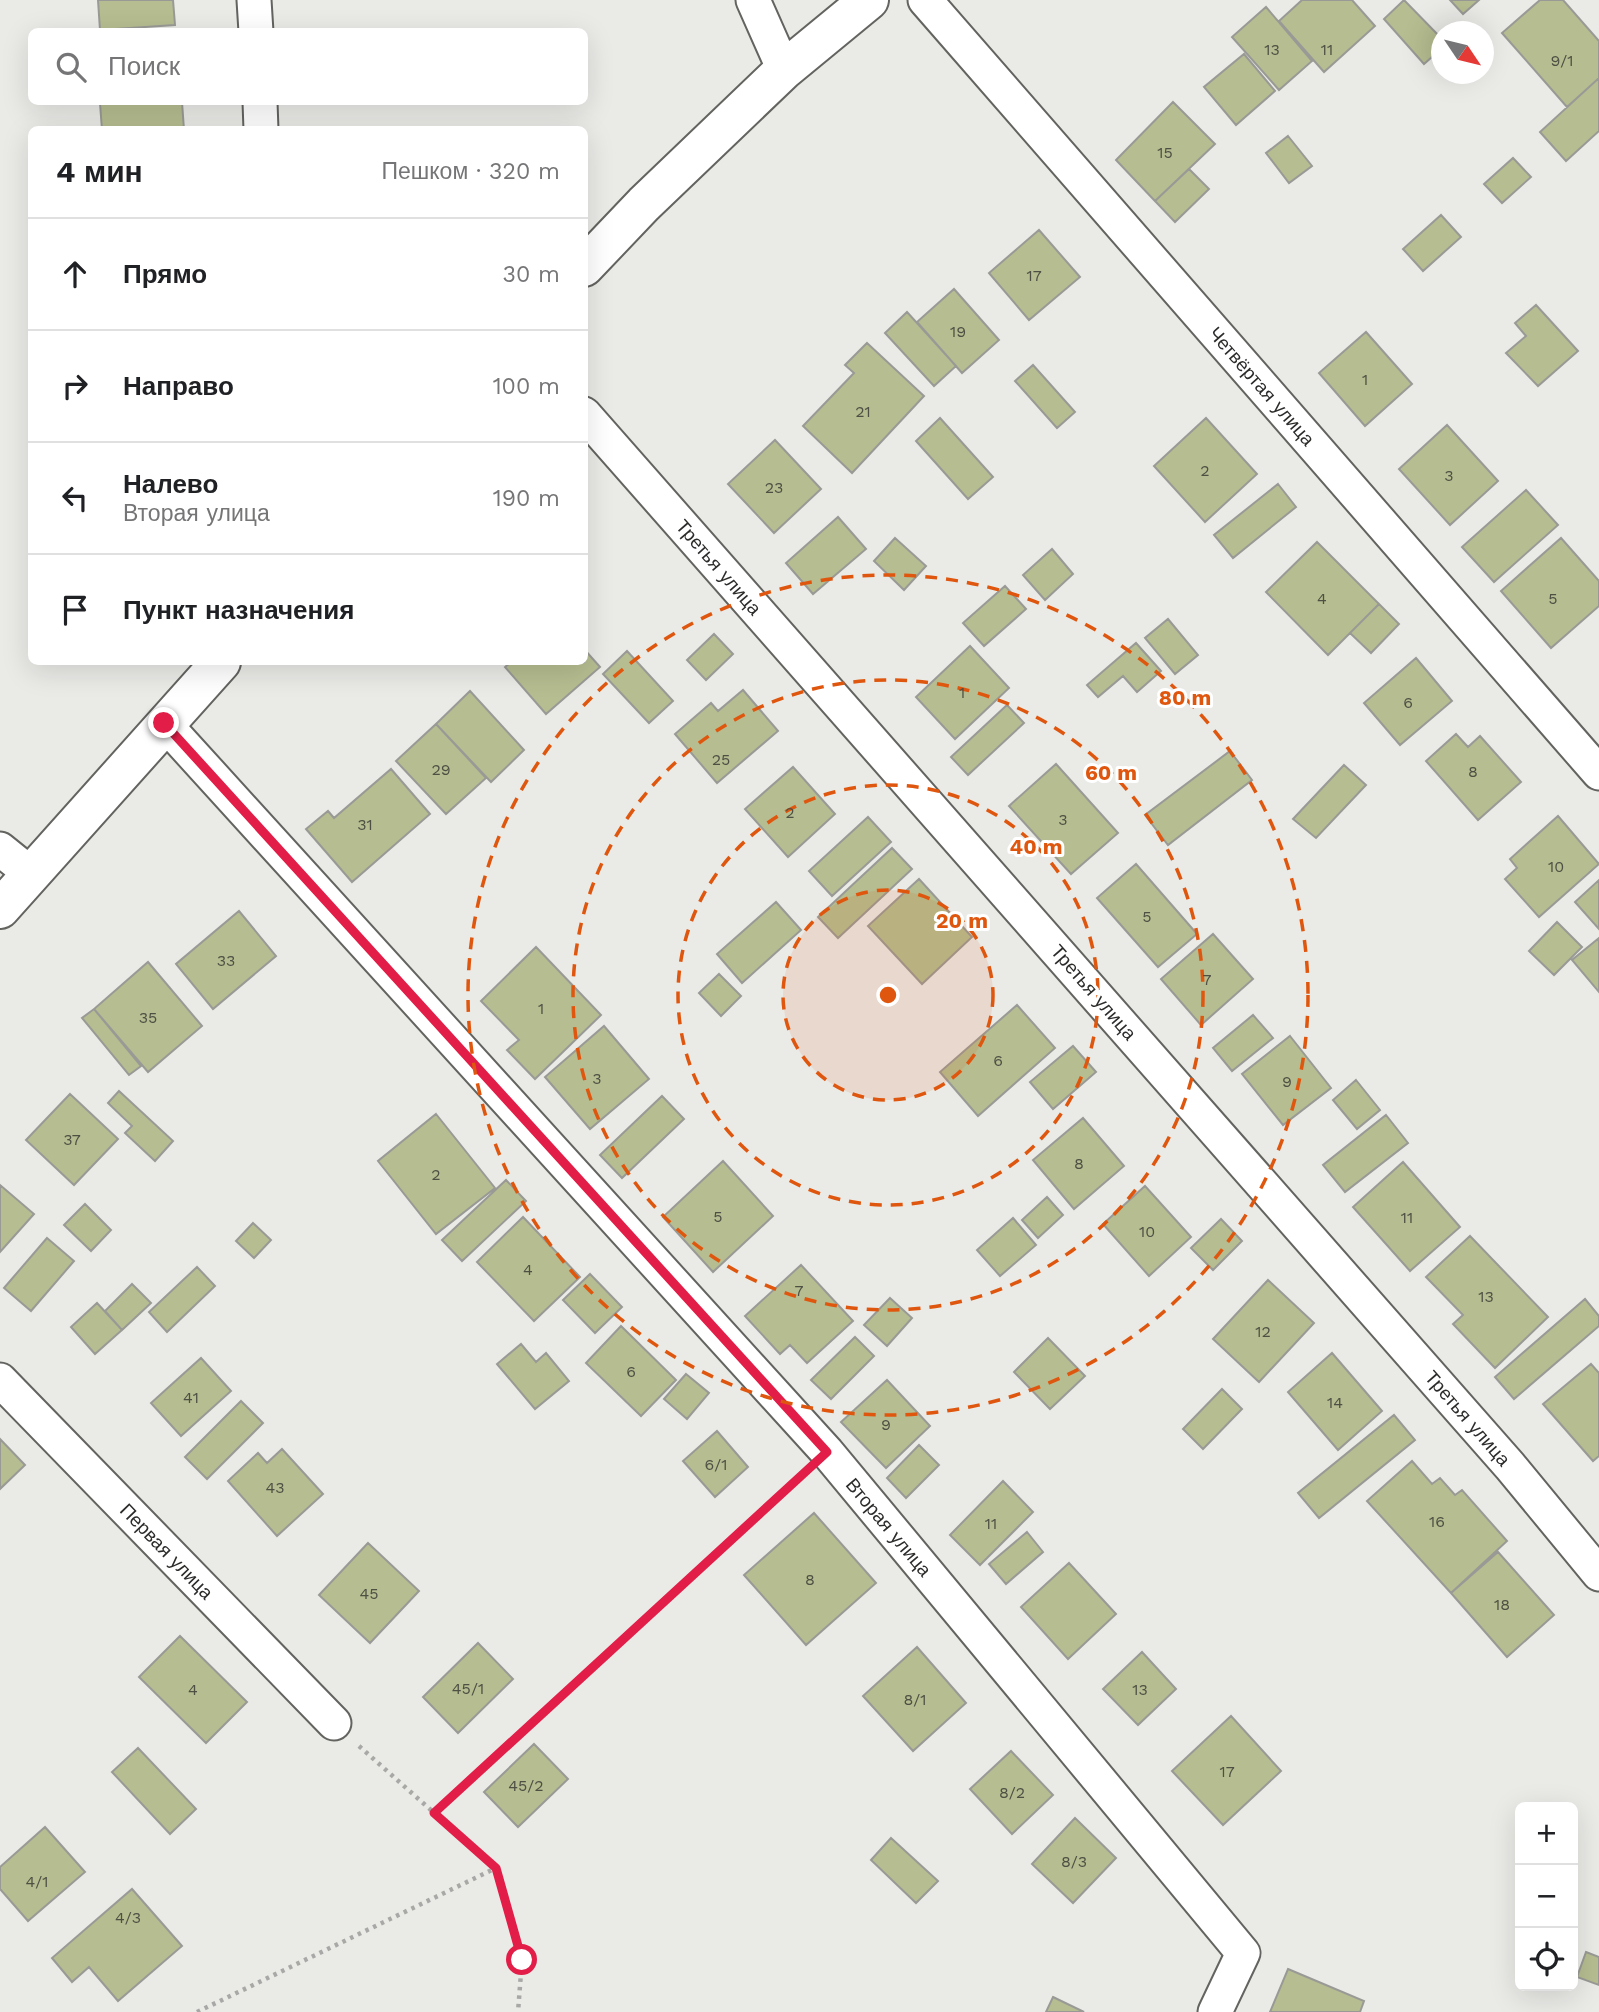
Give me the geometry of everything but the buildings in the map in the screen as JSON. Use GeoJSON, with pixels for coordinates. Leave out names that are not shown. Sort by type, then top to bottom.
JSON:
{"type":"FeatureCollection","features":[{"type":"Feature","properties":{"kind":"street"},"geometry":{"type":"LineString","coordinates":[[254,0],[256,28]]}},
{"type":"Feature","properties":{"kind":"street"},"geometry":{"type":"LineString","coordinates":[[753,0],[784,70]]}},
{"type":"Feature","properties":{"kind":"street"},"geometry":{"type":"LineString","coordinates":[[588,263],[644,204],[784,70],[869,0]]}},
{"type":"Feature","properties":{"kind":"street","name":"Четвёртая улица"},"geometry":{"type":"LineString","coordinates":[[925,0],[1599,773]]}},
{"type":"Feature","properties":{"kind":"street"},"geometry":{"type":"LineString","coordinates":[[260,105],[261,126]]}},
{"type":"Feature","properties":{"kind":"street","name":"Третья улица"},"geometry":{"type":"LineString","coordinates":[[588,419],[1510,1465],[1599,1574]]}},
{"type":"Feature","properties":{"kind":"street"},"geometry":{"type":"LineString","coordinates":[[0,909],[218,665]]}},
{"type":"Feature","properties":{"kind":"street","name":"Вторая улица"},"geometry":{"type":"LineString","coordinates":[[164,723],[827,1452],[1243,1953],[1215,2012]]}},
{"type":"Feature","properties":{"kind":"street"},"geometry":{"type":"LineString","coordinates":[[0,849],[31,874]]}},
{"type":"Feature","properties":{"kind":"street","name":"Первая улица"},"geometry":{"type":"LineString","coordinates":[[0,1380],[334,1723]]}},
{"type":"Feature","properties":{"kind":"path"},"geometry":{"type":"LineString","coordinates":[[434,1813],[827,1452]]}},
{"type":"Feature","properties":{"kind":"path"},"geometry":{"type":"LineString","coordinates":[[334,1723],[496,1868],[522,1960],[518,2012]]}},
{"type":"Feature","properties":{"kind":"path"},"geometry":{"type":"LineString","coordinates":[[197,2012],[496,1868]]}},
{"type":"Feature","properties":{"kind":"route"},"geometry":{"type":"LineString","coordinates":[[164,723],[827,1452],[434,1813],[496,1868],[522,1960]]}}]}
